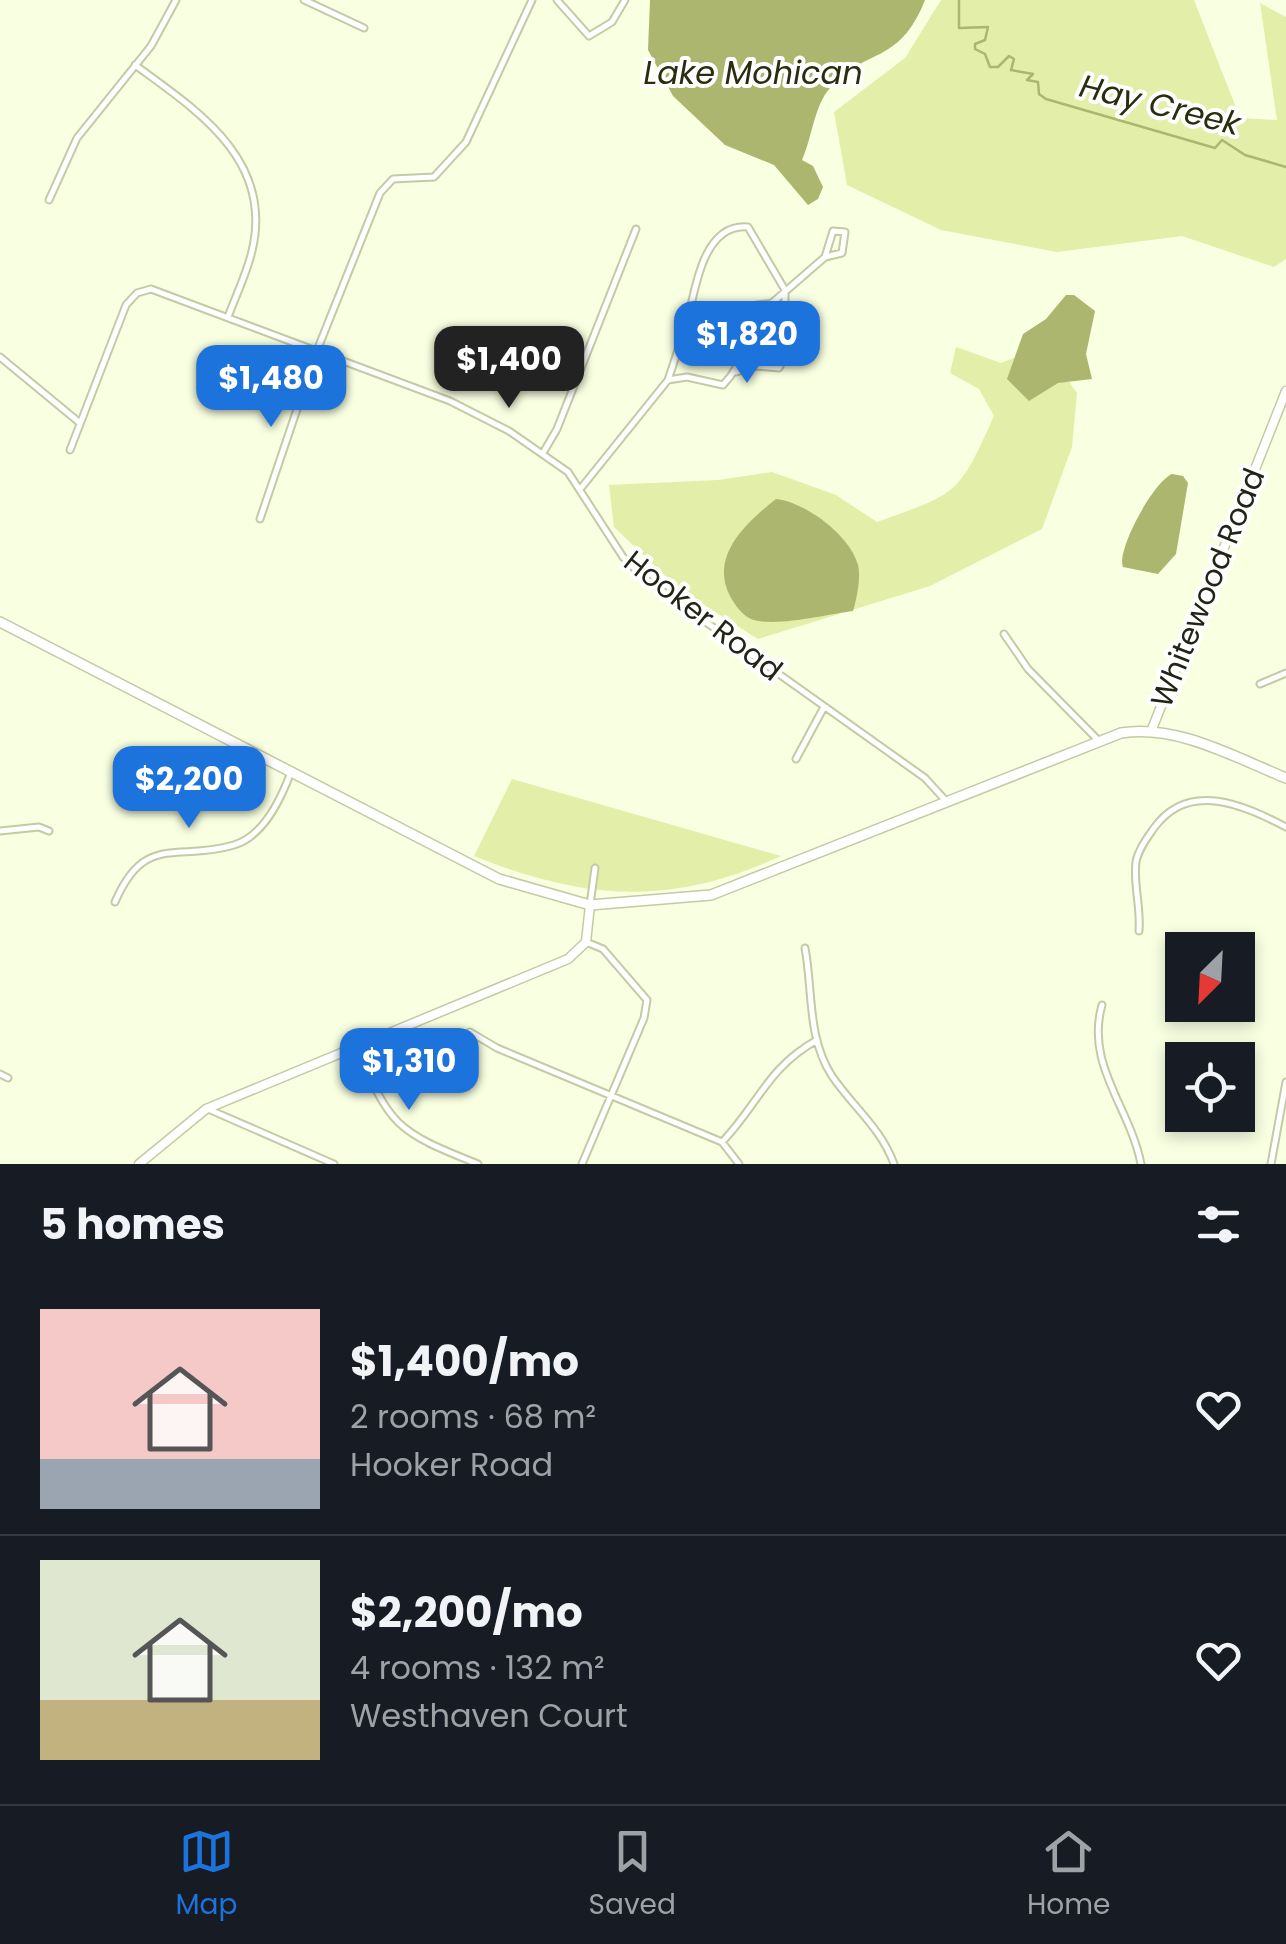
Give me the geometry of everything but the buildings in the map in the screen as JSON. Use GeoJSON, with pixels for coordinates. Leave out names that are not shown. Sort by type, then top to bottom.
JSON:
{"type":"FeatureCollection","features":[{"type":"Feature","properties":{"kind":"main road","name":"Whitewood Road"},"geometry":{"type":"LineString","coordinates":[[1152,729],[1286,392]]}},
{"type":"Feature","properties":{"kind":"main road"},"geometry":{"type":"LineString","coordinates":[[1,626],[499,879],[590,905],[711,896],[1097,739],[1152,729],[1286,778]]}},
{"type":"Feature","properties":{"kind":"main road"},"geometry":{"type":"LineString","coordinates":[[139,1164],[206,1108],[568,959],[586,942],[590,905]]}},
{"type":"Feature","properties":{"kind":"street"},"geometry":{"type":"LineString","coordinates":[[49,200],[78,138],[135,66],[176,0]]}},
{"type":"Feature","properties":{"kind":"street"},"geometry":{"type":"LineString","coordinates":[[304,0],[364,28]]}},
{"type":"Feature","properties":{"kind":"street"},"geometry":{"type":"LineString","coordinates":[[260,518],[316,353],[380,193],[394,180],[434,176],[466,142],[532,0]]}},
{"type":"Feature","properties":{"kind":"street"},"geometry":{"type":"LineString","coordinates":[[557,0],[589,36],[612,22],[624,0]]}},
{"type":"Feature","properties":{"kind":"street"},"geometry":{"type":"LineString","coordinates":[[135,66],[208,118],[236,152],[245,171],[253,202],[252,250],[228,317]]}},
{"type":"Feature","properties":{"kind":"street"},"geometry":{"type":"LineString","coordinates":[[580,488],[668,380],[709,248],[723,233],[740,226],[750,229],[785,290],[782,366],[736,372]]}},
{"type":"Feature","properties":{"kind":"street"},"geometry":{"type":"LineString","coordinates":[[542,453],[556,430],[636,229]]}},
{"type":"Feature","properties":{"kind":"street"},"geometry":{"type":"LineString","coordinates":[[668,380],[687,377],[724,385],[736,372],[746,334],[785,290],[825,258],[842,252],[846,232],[833,231],[825,258]]}},
{"type":"Feature","properties":{"kind":"street","name":"Hooker Road"},"geometry":{"type":"LineString","coordinates":[[70,450],[126,305],[136,293],[159,289],[316,353],[450,400],[542,453],[580,488],[633,569],[924,778],[946,801]]}},
{"type":"Feature","properties":{"kind":"street"},"geometry":{"type":"LineString","coordinates":[[688,320],[702,313],[772,303]]}},
{"type":"Feature","properties":{"kind":"street"},"geometry":{"type":"LineString","coordinates":[[0,357],[80,424]]}},
{"type":"Feature","properties":{"kind":"street"},"geometry":{"type":"LineString","coordinates":[[1004,634],[1028,669],[1097,739]]}},
{"type":"Feature","properties":{"kind":"street"},"geometry":{"type":"LineString","coordinates":[[1260,684],[1286,674]]}},
{"type":"Feature","properties":{"kind":"street"},"geometry":{"type":"LineString","coordinates":[[796,758],[824,708]]}},
{"type":"Feature","properties":{"kind":"street"},"geometry":{"type":"LineString","coordinates":[[115,902],[125,879],[144,860],[163,852],[234,845],[255,832],[273,812],[291,772]]}},
{"type":"Feature","properties":{"kind":"street"},"geometry":{"type":"LineString","coordinates":[[1138,931],[1142,902],[1136,862],[1146,839],[1168,813],[1195,801],[1230,801],[1286,828]]}},
{"type":"Feature","properties":{"kind":"street"},"geometry":{"type":"LineString","coordinates":[[0,832],[39,827],[48,831]]}},
{"type":"Feature","properties":{"kind":"street"},"geometry":{"type":"LineString","coordinates":[[590,905],[595,868]]}},
{"type":"Feature","properties":{"kind":"street"},"geometry":{"type":"LineString","coordinates":[[582,1164],[647,1000],[603,949],[586,942]]}},
{"type":"Feature","properties":{"kind":"street"},"geometry":{"type":"LineString","coordinates":[[805,948],[817,1040],[830,1074],[886,1141],[894,1164]]}},
{"type":"Feature","properties":{"kind":"street"},"geometry":{"type":"LineString","coordinates":[[1102,1004],[1096,1048],[1134,1134],[1140,1164]]}},
{"type":"Feature","properties":{"kind":"street"},"geometry":{"type":"LineString","coordinates":[[470,1032],[722,1142],[739,1164]]}},
{"type":"Feature","properties":{"kind":"street"},"geometry":{"type":"LineString","coordinates":[[722,1142],[762,1084],[790,1055],[817,1040]]}},
{"type":"Feature","properties":{"kind":"street"},"geometry":{"type":"LineString","coordinates":[[356,1045],[381,1104],[397,1126],[478,1164]]}},
{"type":"Feature","properties":{"kind":"street"},"geometry":{"type":"LineString","coordinates":[[0,1074],[8,1078]]}},
{"type":"Feature","properties":{"kind":"street"},"geometry":{"type":"LineString","coordinates":[[1271,1164],[1286,1082]]}},
{"type":"Feature","properties":{"kind":"street"},"geometry":{"type":"LineString","coordinates":[[206,1108],[334,1164]]}},
{"type":"Feature","properties":{"kind":"street"},"geometry":{"type":"LineString","coordinates":[[314,1164],[320,1158]]}},
{"type":"Feature","properties":{"kind":"shaded area"},"geometry":{"type":"Polygon","coordinates":[[[941,0],[1194,0],[1240,118],[1277,120],[1260,3],[1286,17],[1286,259],[1274,267],[1182,236],[1057,252],[941,230],[847,185],[834,112],[905,58],[941,0]]]}},
{"type":"Feature","properties":{"kind":"shaded area"},"geometry":{"type":"Polygon","coordinates":[[[1044,346],[1077,393],[1072,447],[1042,529],[930,586],[758,639],[680,590],[614,527],[609,485],[718,480],[772,472],[836,495],[877,522],[924,504],[940,497],[963,477],[994,416],[979,389],[950,373],[956,347],[1001,363],[1044,346]]]}},
{"type":"Feature","properties":{"kind":"shaded area"},"geometry":{"type":"Polygon","coordinates":[[[512,779],[781,856],[702,884],[665,890],[590,889],[514,871],[474,856],[512,779]]]}},
{"type":"Feature","properties":{"kind":"water","name":"Lake Mohican"},"geometry":{"type":"Polygon","coordinates":[[[650,0],[925,0],[904,36],[843,75],[825,95],[802,160],[813,166],[823,187],[818,199],[808,205],[774,165],[725,145],[673,96],[648,50],[650,0]]]}},
{"type":"Feature","properties":{"kind":"water"},"geometry":{"type":"Polygon","coordinates":[[[1066,295],[1074,295],[1095,311],[1086,354],[1092,379],[1058,383],[1029,401],[1007,379],[1023,334],[1046,319],[1066,295]]]}},
{"type":"Feature","properties":{"kind":"water"},"geometry":{"type":"Polygon","coordinates":[[[1172,474],[1183,476],[1188,483],[1176,554],[1158,574],[1123,567],[1125,547],[1138,518],[1155,490],[1172,474]]]}},
{"type":"Feature","properties":{"kind":"water"},"geometry":{"type":"Polygon","coordinates":[[[776,499],[813,513],[846,542],[859,570],[853,611],[761,621],[748,617],[734,603],[725,581],[728,554],[743,529],[776,499]]]}},
{"type":"Feature","properties":{"kind":"waterway","name":"Hay Creek"},"geometry":{"type":"LineString","coordinates":[[959,0],[959,28],[988,27],[985,40],[975,44],[975,49],[985,54],[990,67],[998,67],[1009,56],[1014,59],[1011,70],[1033,74],[1027,80],[1038,82],[1039,94],[1046,99],[1215,148],[1222,140],[1245,155],[1286,167]]}}]}
